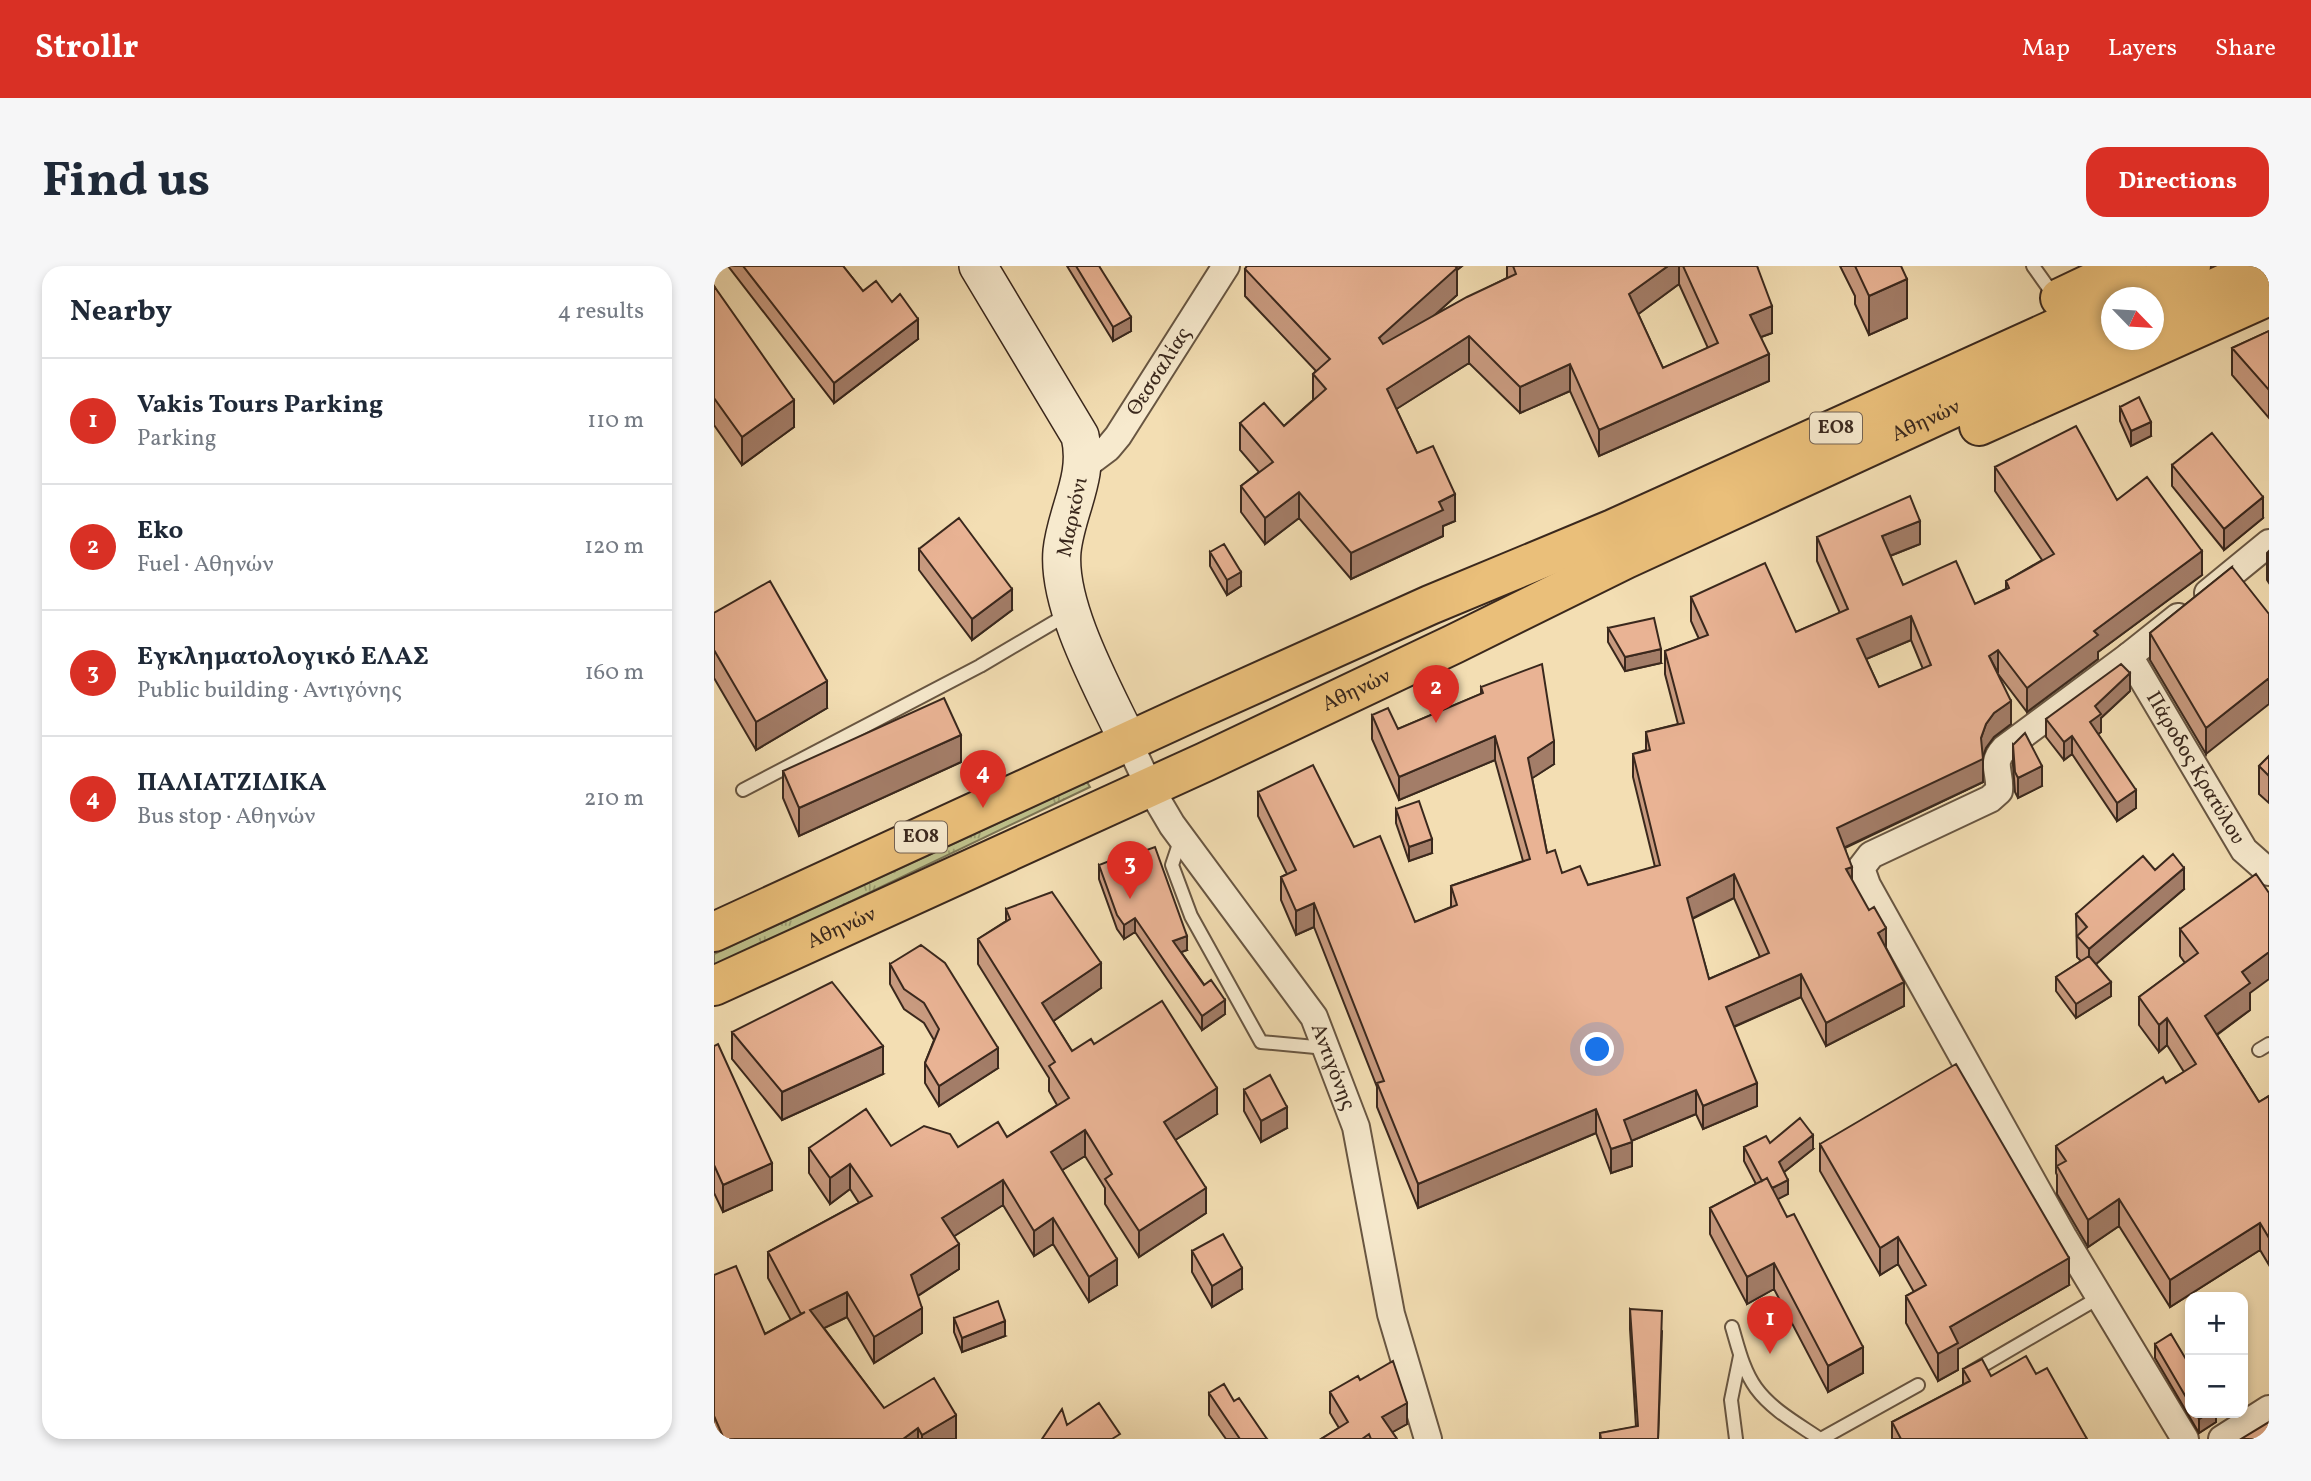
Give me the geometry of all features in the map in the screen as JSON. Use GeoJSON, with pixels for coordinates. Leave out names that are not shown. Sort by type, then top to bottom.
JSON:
{"type":"FeatureCollection","features":[{"type":"Feature","properties":{"kind":"highway"},"geometry":{"type":"LineString","coordinates":[[2062,327],[2127,266]]}},
{"type":"Feature","properties":{"kind":"highway"},"geometry":{"type":"LineString","coordinates":[[2146,287],[2191,266]]}},
{"type":"Feature","properties":{"kind":"highway"},"geometry":{"type":"LineString","coordinates":[[2164,311],[2263,266]]}},
{"type":"Feature","properties":{"kind":"highway"},"geometry":{"type":"LineString","coordinates":[[1454,644],[1636,582],[2269,296]]}},
{"type":"Feature","properties":{"kind":"highway","name":"Αθηνών"},"geometry":{"type":"LineString","coordinates":[[714,932],[1430,605],[1613,529],[2101,308]]}},
{"type":"Feature","properties":{"kind":"highway","name":"Αθηνών"},"geometry":{"type":"LineString","coordinates":[[714,986],[1205,762],[1454,644],[1626,559],[2062,327],[2101,333]]}},
{"type":"Feature","properties":{"kind":"street","name":"Μαρκόνι"},"geometry":{"type":"LineString","coordinates":[[978,266],[1076,427],[1083,448],[1084,466],[1062,549],[1064,586],[1071,612],[1128,741]]}},
{"type":"Feature","properties":{"kind":"street","name":"Θεσσαλίας"},"geometry":{"type":"LineString","coordinates":[[1084,466],[1108,449],[1118,436],[1226,266]]}},
{"type":"Feature","properties":{"kind":"street"},"geometry":{"type":"LineString","coordinates":[[2185,1439],[2064,1238],[1867,885],[1861,868],[1871,855],[1990,799],[1999,791],[2001,779],[1996,757],[2004,749],[2129,656],[2269,543]]}},
{"type":"Feature","properties":{"kind":"street","name":"Πάροδος Κρατύλου"},"geometry":{"type":"LineString","coordinates":[[2129,656],[2244,850],[2269,872]]}},
{"type":"Feature","properties":{"kind":"street","name":"Αντιγόνης"},"geometry":{"type":"LineString","coordinates":[[1128,741],[1149,786],[1181,838],[1314,1017],[1356,1127],[1391,1314],[1428,1439]]}},
{"type":"Feature","properties":{"kind":"street"},"geometry":{"type":"LineString","coordinates":[[2222,1439],[2269,1409]]}},
{"type":"Feature","properties":{"kind":"lane"},"geometry":{"type":"LineString","coordinates":[[2033,266],[2062,327]]}},
{"type":"Feature","properties":{"kind":"lane"},"geometry":{"type":"LineString","coordinates":[[743,790],[980,666],[1071,612]]}},
{"type":"Feature","properties":{"kind":"lane"},"geometry":{"type":"LineString","coordinates":[[1181,838],[1172,865],[1191,916],[1261,1042],[1327,1048]]}},
{"type":"Feature","properties":{"kind":"lane"},"geometry":{"type":"LineString","coordinates":[[1967,1375],[2100,1297]]}},
{"type":"Feature","properties":{"kind":"lane"},"geometry":{"type":"LineString","coordinates":[[1732,1327],[1740,1356],[1756,1388],[1779,1411],[1821,1439],[1918,1385]]}},
{"type":"Feature","properties":{"kind":"lane"},"geometry":{"type":"LineString","coordinates":[[1736,1439],[1731,1400],[1740,1356]]}},
{"type":"Feature","properties":{"kind":"green space"},"geometry":{"type":"Polygon","coordinates":[[[1087,782],[1090,787],[818,917],[790,936],[714,971],[714,954],[1087,782]]]}},
{"type":"Feature","properties":{"kind":"building"},"geometry":{"type":"Polygon","coordinates":[[[743,266],[843,266],[863,291],[876,281],[892,302],[900,294],[918,319],[834,383],[743,266]]]}},
{"type":"Feature","properties":{"kind":"building"},"geometry":{"type":"Polygon","coordinates":[[[1076,266],[1099,266],[1131,317],[1113,327],[1076,266]]]}},
{"type":"Feature","properties":{"kind":"building"},"geometry":{"type":"Polygon","coordinates":[[[1247,266],[1455,266],[1457,268],[1379,338],[1383,344],[1467,297],[1516,274],[1513,266],[1668,266],[1629,294],[1663,368],[1718,343],[1683,266],[1757,266],[1772,306],[1750,315],[1769,354],[1599,430],[1570,364],[1520,387],[1469,336],[1387,389],[1417,453],[1433,446],[1455,494],[1439,502],[1443,510],[1351,553],[1299,492],[1265,518],[1241,486],[1273,462],[1240,423],[1264,403],[1284,426],[1326,389],[1313,374],[1330,359],[1245,269],[1247,266]]]}},
{"type":"Feature","properties":{"kind":"building"},"geometry":{"type":"Polygon","coordinates":[[[1855,266],[1901,266],[1907,279],[1869,296],[1855,266]]]}},
{"type":"Feature","properties":{"kind":"building"},"geometry":{"type":"Polygon","coordinates":[[[714,286],[794,400],[742,437],[714,398],[714,286]]]}},
{"type":"Feature","properties":{"kind":"building"},"geometry":{"type":"Polygon","coordinates":[[[2269,331],[2269,390],[2232,348],[2269,331]]]}},
{"type":"Feature","properties":{"kind":"building"},"geometry":{"type":"Polygon","coordinates":[[[2139,397],[2151,422],[2131,431],[2120,407],[2139,397]]]}},
{"type":"Feature","properties":{"kind":"building"},"geometry":{"type":"Polygon","coordinates":[[[2076,426],[2117,500],[2147,477],[2202,551],[2094,631],[2098,635],[2027,688],[1998,650],[1989,656],[2011,701],[1994,713],[1986,724],[1981,738],[1983,759],[1837,828],[1852,867],[1846,869],[1869,910],[1874,907],[1886,928],[1878,933],[1904,982],[1826,1023],[1801,974],[1726,1007],[1757,1083],[1703,1106],[1696,1090],[1624,1120],[1632,1142],[1611,1149],[1596,1109],[1418,1184],[1377,1083],[1384,1081],[1314,903],[1296,911],[1281,877],[1296,870],[1258,792],[1313,765],[1354,847],[1380,836],[1415,922],[1457,905],[1451,886],[1530,859],[1495,736],[1399,777],[1372,715],[1388,708],[1398,729],[1483,693],[1481,687],[1542,664],[1554,741],[1528,758],[1547,853],[1555,850],[1562,873],[1580,866],[1588,885],[1660,865],[1633,754],[1650,750],[1646,732],[1684,723],[1665,651],[1708,635],[1691,597],[1765,563],[1796,632],[1848,609],[1817,537],[1910,496],[1920,521],[1882,536],[1903,585],[1956,561],[1975,604],[2009,588],[2006,581],[2054,554],[1995,467],[2076,426]],[[1911,616],[1857,639],[1879,687],[1931,665],[1911,616]],[[1734,874],[1687,898],[1709,979],[1769,953],[1734,874]]]}},
{"type":"Feature","properties":{"kind":"building"},"geometry":{"type":"Polygon","coordinates":[[[2212,433],[2263,497],[2224,529],[2172,465],[2212,433]]]}},
{"type":"Feature","properties":{"kind":"building"},"geometry":{"type":"Polygon","coordinates":[[[959,518],[1012,589],[972,619],[919,549],[959,518]]]}},
{"type":"Feature","properties":{"kind":"building"},"geometry":{"type":"Polygon","coordinates":[[[1224,544],[1241,572],[1227,580],[1210,552],[1224,544]]]}},
{"type":"Feature","properties":{"kind":"building"},"geometry":{"type":"Polygon","coordinates":[[[2232,567],[2269,614],[2269,678],[2206,728],[2150,633],[2232,567]]]}},
{"type":"Feature","properties":{"kind":"building"},"geometry":{"type":"Polygon","coordinates":[[[770,581],[827,681],[756,722],[714,650],[714,613],[770,581]]]}},
{"type":"Feature","properties":{"kind":"building"},"geometry":{"type":"Polygon","coordinates":[[[1654,618],[1661,649],[1625,657],[1608,628],[1654,618]]]}},
{"type":"Feature","properties":{"kind":"building"},"geometry":{"type":"Polygon","coordinates":[[[2121,664],[2130,673],[2095,706],[2101,714],[2090,722],[2136,790],[2117,803],[2072,736],[2064,742],[2046,719],[2121,664]]]}},
{"type":"Feature","properties":{"kind":"building"},"geometry":{"type":"Polygon","coordinates":[[[944,698],[961,735],[799,808],[783,771],[944,698]]]}},
{"type":"Feature","properties":{"kind":"building"},"geometry":{"type":"Polygon","coordinates":[[[2025,733],[2042,766],[2018,778],[2013,745],[2025,733]]]}},
{"type":"Feature","properties":{"kind":"building"},"geometry":{"type":"Polygon","coordinates":[[[2269,756],[2269,776],[2259,766],[2269,756]]]}},
{"type":"Feature","properties":{"kind":"building"},"geometry":{"type":"Polygon","coordinates":[[[1419,801],[1432,839],[1409,847],[1396,809],[1419,801]]]}},
{"type":"Feature","properties":{"kind":"building"},"geometry":{"type":"Polygon","coordinates":[[[1155,847],[1187,936],[1173,941],[1204,985],[1211,980],[1225,1000],[1202,1016],[1135,918],[1124,925],[1117,915],[1099,865],[1135,851],[1136,854],[1155,847]]]}},
{"type":"Feature","properties":{"kind":"building"},"geometry":{"type":"Polygon","coordinates":[[[2173,854],[2184,868],[2089,949],[2077,936],[2087,927],[2076,914],[2143,856],[2155,870],[2173,854]]]}},
{"type":"Feature","properties":{"kind":"building"},"geometry":{"type":"Polygon","coordinates":[[[2256,874],[2269,893],[2269,952],[2242,972],[2250,983],[2205,1016],[2259,1102],[2269,1096],[2269,1238],[2260,1223],[2170,1280],[2119,1199],[2088,1220],[2057,1166],[2066,1161],[2056,1146],[2163,1077],[2166,1083],[2196,1064],[2167,1018],[2159,1025],[2139,997],[2198,953],[2180,929],[2256,874]]]}},
{"type":"Feature","properties":{"kind":"building"},"geometry":{"type":"Polygon","coordinates":[[[1052,892],[1101,963],[1042,1003],[1072,1051],[1091,1039],[1094,1044],[1162,1001],[1217,1088],[1164,1122],[1206,1188],[1139,1231],[1105,1179],[1112,1174],[1085,1130],[1051,1152],[1117,1259],[1089,1277],[1053,1218],[1034,1231],[1003,1180],[942,1218],[959,1244],[911,1275],[922,1308],[874,1337],[847,1292],[810,1310],[884,1408],[934,1378],[956,1415],[922,1435],[918,1428],[903,1439],[724,1439],[714,1416],[714,1275],[736,1266],[765,1334],[805,1312],[801,1314],[768,1252],[872,1196],[850,1164],[830,1178],[809,1148],[866,1109],[891,1146],[924,1126],[950,1134],[958,1147],[998,1122],[1007,1137],[1069,1098],[1049,1066],[1055,1062],[978,939],[1010,919],[1006,909],[1052,892]]]}},
{"type":"Feature","properties":{"kind":"building"},"geometry":{"type":"Polygon","coordinates":[[[921,945],[945,963],[998,1048],[939,1086],[925,1063],[939,1029],[924,1003],[904,989],[890,964],[921,945]]]}},
{"type":"Feature","properties":{"kind":"building"},"geometry":{"type":"Polygon","coordinates":[[[2089,956],[2111,982],[2076,1004],[2056,977],[2089,956]]]}},
{"type":"Feature","properties":{"kind":"building"},"geometry":{"type":"Polygon","coordinates":[[[832,982],[883,1046],[782,1092],[732,1032],[832,982]]]}},
{"type":"Feature","properties":{"kind":"building"},"geometry":{"type":"Polygon","coordinates":[[[718,1044],[772,1163],[723,1185],[714,1165],[714,1046],[718,1044]]]}},
{"type":"Feature","properties":{"kind":"building"},"geometry":{"type":"Polygon","coordinates":[[[1956,1064],[2069,1258],[1950,1327],[1958,1343],[1938,1354],[1906,1296],[1926,1285],[1898,1237],[1880,1248],[1820,1144],[1956,1064]]]}},
{"type":"Feature","properties":{"kind":"building"},"geometry":{"type":"Polygon","coordinates":[[[1270,1075],[1287,1107],[1261,1121],[1244,1090],[1270,1075]]]}},
{"type":"Feature","properties":{"kind":"building"},"geometry":{"type":"Polygon","coordinates":[[[1800,1118],[1813,1135],[1779,1162],[1788,1180],[1772,1188],[1767,1178],[1762,1181],[1744,1147],[1766,1136],[1770,1143],[1800,1118]]]}},
{"type":"Feature","properties":{"kind":"building"},"geometry":{"type":"Polygon","coordinates":[[[1767,1178],[1787,1217],[1794,1214],[1863,1347],[1828,1366],[1774,1263],[1747,1277],[1710,1208],[1767,1178]]]}},
{"type":"Feature","properties":{"kind":"building"},"geometry":{"type":"Polygon","coordinates":[[[1223,1234],[1242,1268],[1212,1286],[1192,1251],[1223,1234]]]}},
{"type":"Feature","properties":{"kind":"building"},"geometry":{"type":"Polygon","coordinates":[[[998,1301],[1005,1321],[962,1338],[954,1318],[998,1301]]]}},
{"type":"Feature","properties":{"kind":"building"},"geometry":{"type":"Polygon","coordinates":[[[1630,1309],[1662,1311],[1658,1439],[1601,1439],[1600,1433],[1638,1426],[1630,1309]]]}},
{"type":"Feature","properties":{"kind":"building"},"geometry":{"type":"Polygon","coordinates":[[[2171,1334],[2185,1358],[2185,1395],[2155,1344],[2171,1334]]]}},
{"type":"Feature","properties":{"kind":"building"},"geometry":{"type":"Polygon","coordinates":[[[2026,1356],[2036,1374],[2047,1368],[2087,1439],[1901,1439],[1892,1422],[1970,1381],[1963,1369],[1982,1359],[1991,1376],[2026,1356]]]}},
{"type":"Feature","properties":{"kind":"building"},"geometry":{"type":"Polygon","coordinates":[[[1393,1361],[1407,1403],[1382,1417],[1397,1439],[1371,1439],[1369,1434],[1362,1439],[1321,1439],[1348,1422],[1330,1392],[1358,1376],[1360,1380],[1393,1361]]]}},
{"type":"Feature","properties":{"kind":"building"},"geometry":{"type":"Polygon","coordinates":[[[1224,1384],[1234,1401],[1239,1398],[1267,1439],[1240,1439],[1209,1393],[1224,1384]]]}},
{"type":"Feature","properties":{"kind":"building"},"geometry":{"type":"Polygon","coordinates":[[[1099,1403],[1120,1434],[1112,1439],[1042,1439],[1062,1409],[1067,1425],[1099,1403]]]}},
{"type":"Feature","properties":{"kind":"building"},"geometry":{"type":"Polygon","coordinates":[[[2269,1422],[2269,1439],[2241,1439],[2269,1422]]]}},
{"type":"Feature","properties":{"kind":"place","name":"Eko"},"geometry":{"type":"Point","coordinates":[1436,723]}},
{"type":"Feature","properties":{"kind":"place","name":"ΠΑΛΙΑΤΖΙΔΙΚΑ"},"geometry":{"type":"Point","coordinates":[983,808]}},
{"type":"Feature","properties":{"kind":"place","name":"Εγκληματολογικό ΕΛΑΣ"},"geometry":{"type":"Point","coordinates":[1130,899]}},
{"type":"Feature","properties":{"kind":"place","name":"Vakis Tours Parking"},"geometry":{"type":"Point","coordinates":[1770,1354]}}]}
